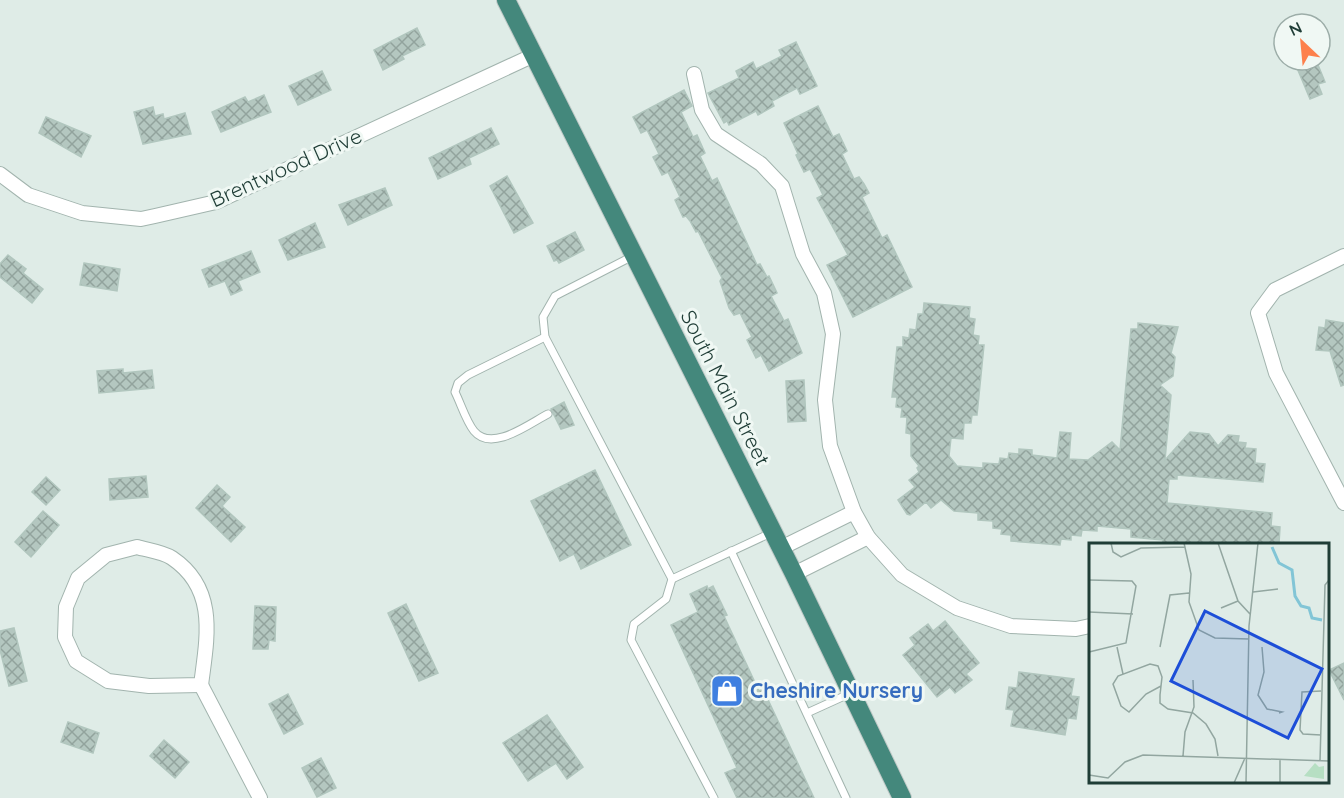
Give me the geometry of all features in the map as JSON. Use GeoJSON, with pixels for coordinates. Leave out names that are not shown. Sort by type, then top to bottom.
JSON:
{"type":"FeatureCollection","features":[{"type":"Feature","properties":{"kind":"highway","name":"South Main Street"},"geometry":{"type":"LineString","coordinates":[[506,0],[532,56],[795,574],[902,798]]}},
{"type":"Feature","properties":{"kind":"street","name":"Brentwood Drive"},"geometry":{"type":"LineString","coordinates":[[0,174],[28,195],[82,213],[148,218],[216,202],[532,56]]}},
{"type":"Feature","properties":{"kind":"street"},"geometry":{"type":"LineString","coordinates":[[694,75],[702,110],[716,134],[761,164],[782,186],[803,254],[824,293],[833,334],[825,400],[830,446],[854,512],[868,537],[902,575],[957,608],[1011,626],[1076,629],[1089,626]]}},
{"type":"Feature","properties":{"kind":"street"},"geometry":{"type":"LineString","coordinates":[[1344,256],[1275,290],[1258,313],[1276,373],[1344,503]]}},
{"type":"Feature","properties":{"kind":"street"},"geometry":{"type":"LineString","coordinates":[[777,540],[854,512]]}},
{"type":"Feature","properties":{"kind":"street"},"geometry":{"type":"LineString","coordinates":[[795,574],[868,537]]}},
{"type":"Feature","properties":{"kind":"street"},"geometry":{"type":"LineString","coordinates":[[201,685],[149,686],[108,681],[76,661],[65,637],[66,607],[78,578],[106,555],[137,547],[171,557],[198,584],[208,620],[201,685],[260,798]]}},
{"type":"Feature","properties":{"kind":"lane"},"geometry":{"type":"LineString","coordinates":[[633,256],[555,296],[543,317],[545,337],[672,579],[666,599],[634,624],[631,640],[714,798]]}},
{"type":"Feature","properties":{"kind":"lane"},"geometry":{"type":"LineString","coordinates":[[545,337],[468,375],[458,383],[455,392],[475,432],[486,439],[500,438],[548,414]]}},
{"type":"Feature","properties":{"kind":"lane"},"geometry":{"type":"LineString","coordinates":[[672,579],[731,551],[777,540]]}},
{"type":"Feature","properties":{"kind":"lane"},"geometry":{"type":"LineString","coordinates":[[731,551],[846,798]]}},
{"type":"Feature","properties":{"kind":"lane"},"geometry":{"type":"LineString","coordinates":[[807,713],[852,692]]}},
{"type":"Feature","properties":{"kind":"building"},"geometry":{"type":"Polygon","coordinates":[[[417,28],[425,45],[402,56],[404,59],[383,70],[374,50],[417,28]]]}},
{"type":"Feature","properties":{"kind":"building"},"geometry":{"type":"Polygon","coordinates":[[[796,42],[817,86],[800,94],[797,88],[772,101],[774,106],[758,115],[756,111],[729,125],[727,121],[724,123],[708,93],[739,78],[736,71],[753,62],[756,69],[782,56],[779,50],[796,42]]]}},
{"type":"Feature","properties":{"kind":"building"},"geometry":{"type":"Polygon","coordinates":[[[322,71],[331,90],[298,105],[289,86],[322,71]]]}},
{"type":"Feature","properties":{"kind":"building"},"geometry":{"type":"Polygon","coordinates":[[[1299,72],[1321,72],[1325,82],[1318,84],[1322,94],[1310,99],[1299,72]]]}},
{"type":"Feature","properties":{"kind":"building"},"geometry":{"type":"Polygon","coordinates":[[[684,90],[692,106],[681,112],[693,137],[697,135],[705,153],[700,156],[712,181],[717,178],[757,265],[760,264],[767,277],[769,276],[777,293],[771,296],[784,321],[788,319],[802,353],[769,371],[761,355],[756,358],[747,340],[752,337],[740,313],[734,315],[729,308],[720,281],[722,278],[698,231],[696,232],[686,216],[683,217],[675,200],[680,197],[668,172],[662,175],[653,157],[659,154],[647,130],[641,133],[633,117],[684,90]]]}},
{"type":"Feature","properties":{"kind":"building"},"geometry":{"type":"Polygon","coordinates":[[[264,95],[271,112],[221,132],[212,112],[245,97],[248,102],[264,95]]]}},
{"type":"Feature","properties":{"kind":"building"},"geometry":{"type":"Polygon","coordinates":[[[818,106],[833,137],[839,134],[847,151],[842,154],[854,179],[859,177],[869,193],[862,197],[882,238],[887,235],[912,287],[853,317],[827,265],[848,255],[817,198],[823,195],[810,169],[804,172],[784,123],[818,106]]]}},
{"type":"Feature","properties":{"kind":"building"},"geometry":{"type":"Polygon","coordinates":[[[153,107],[155,116],[163,114],[164,119],[185,113],[191,134],[143,144],[134,112],[153,107]]]}},
{"type":"Feature","properties":{"kind":"building"},"geometry":{"type":"Polygon","coordinates":[[[46,117],[91,136],[81,157],[39,133],[46,117]]]}},
{"type":"Feature","properties":{"kind":"building"},"geometry":{"type":"Polygon","coordinates":[[[491,128],[499,144],[469,158],[471,164],[438,179],[429,158],[491,128]]]}},
{"type":"Feature","properties":{"kind":"building"},"geometry":{"type":"Polygon","coordinates":[[[507,176],[533,223],[514,233],[490,186],[507,176]]]}},
{"type":"Feature","properties":{"kind":"building"},"geometry":{"type":"Polygon","coordinates":[[[385,188],[392,205],[348,225],[339,205],[385,188]]]}},
{"type":"Feature","properties":{"kind":"building"},"geometry":{"type":"Polygon","coordinates":[[[315,223],[325,247],[288,260],[279,240],[315,223]]]}},
{"type":"Feature","properties":{"kind":"building"},"geometry":{"type":"Polygon","coordinates":[[[575,232],[584,250],[559,263],[557,260],[554,261],[547,246],[575,232]]]}},
{"type":"Feature","properties":{"kind":"building"},"geometry":{"type":"Polygon","coordinates":[[[251,251],[260,272],[238,281],[242,290],[231,295],[225,281],[209,287],[202,270],[251,251]]]}},
{"type":"Feature","properties":{"kind":"building"},"geometry":{"type":"Polygon","coordinates":[[[8,255],[26,269],[23,273],[43,289],[32,303],[0,277],[0,264],[8,255]]]}},
{"type":"Feature","properties":{"kind":"building"},"geometry":{"type":"Polygon","coordinates":[[[84,263],[120,269],[117,291],[80,285],[84,263]]]}},
{"type":"Feature","properties":{"kind":"building"},"geometry":{"type":"Polygon","coordinates":[[[924,303],[970,307],[969,318],[975,319],[973,335],[979,336],[978,345],[984,345],[977,415],[972,415],[971,423],[964,423],[963,439],[951,438],[949,456],[957,466],[983,468],[983,463],[999,464],[1000,458],[1008,459],[1009,453],[1019,454],[1019,449],[1032,450],[1032,455],[1057,458],[1060,432],[1071,433],[1069,459],[1088,460],[1112,442],[1120,450],[1131,329],[1138,329],[1138,323],[1178,327],[1171,353],[1175,357],[1173,376],[1160,385],[1171,395],[1165,460],[1190,432],[1209,434],[1218,446],[1228,435],[1239,436],[1238,442],[1246,443],[1245,448],[1256,449],[1255,463],[1265,464],[1263,482],[1177,475],[1177,479],[1169,479],[1167,503],[1272,513],[1271,526],[1280,527],[1279,543],[1162,543],[1163,540],[1131,537],[1131,529],[1097,526],[1097,531],[1082,530],[1081,536],[1071,535],[1071,540],[1061,539],[1060,545],[1011,541],[1011,535],[1001,534],[1002,529],[993,528],[993,521],[978,520],[978,513],[954,511],[941,500],[931,508],[926,502],[910,515],[907,514],[898,500],[915,487],[909,480],[919,472],[917,468],[919,466],[911,456],[911,434],[906,433],[907,417],[901,417],[902,408],[896,407],[897,397],[892,397],[897,347],[903,347],[903,337],[909,338],[910,329],[916,330],[918,314],[923,314],[924,303]]]}},
{"type":"Feature","properties":{"kind":"building"},"geometry":{"type":"Polygon","coordinates":[[[1326,320],[1344,323],[1344,385],[1341,386],[1330,351],[1316,350],[1319,327],[1325,328],[1326,320]]]}},
{"type":"Feature","properties":{"kind":"building"},"geometry":{"type":"Polygon","coordinates":[[[123,369],[123,373],[152,370],[154,388],[99,393],[97,371],[123,369]]]}},
{"type":"Feature","properties":{"kind":"building"},"geometry":{"type":"Polygon","coordinates":[[[804,380],[806,421],[788,422],[786,381],[804,380]]]}},
{"type":"Feature","properties":{"kind":"building"},"geometry":{"type":"Polygon","coordinates":[[[564,402],[574,425],[561,429],[551,409],[564,402]]]}},
{"type":"Feature","properties":{"kind":"building"},"geometry":{"type":"Polygon","coordinates":[[[595,470],[631,545],[581,569],[574,554],[560,561],[531,501],[595,470]]]}},
{"type":"Feature","properties":{"kind":"building"},"geometry":{"type":"Polygon","coordinates":[[[146,476],[148,497],[110,500],[109,479],[146,476]]]}},
{"type":"Feature","properties":{"kind":"building"},"geometry":{"type":"Polygon","coordinates":[[[46,477],[60,490],[46,505],[32,492],[46,477]]]}},
{"type":"Feature","properties":{"kind":"building"},"geometry":{"type":"Polygon","coordinates":[[[217,485],[230,497],[222,506],[245,527],[231,542],[196,508],[217,485]]]}},
{"type":"Feature","properties":{"kind":"building"},"geometry":{"type":"Polygon","coordinates":[[[43,511],[59,525],[31,557],[15,542],[43,511]]]}},
{"type":"Feature","properties":{"kind":"building","name":"Cheshire Nursery"},"geometry":{"type":"Polygon","coordinates":[[[707,586],[708,589],[713,586],[727,615],[724,616],[759,691],[763,689],[814,798],[737,798],[725,773],[737,768],[671,625],[698,612],[690,594],[707,586]]]}},
{"type":"Feature","properties":{"kind":"building"},"geometry":{"type":"Polygon","coordinates":[[[406,604],[438,673],[419,681],[388,613],[406,604]]]}},
{"type":"Feature","properties":{"kind":"building"},"geometry":{"type":"Polygon","coordinates":[[[255,606],[276,607],[275,641],[269,640],[268,649],[253,649],[255,606]]]}},
{"type":"Feature","properties":{"kind":"building"},"geometry":{"type":"Polygon","coordinates":[[[945,621],[979,663],[966,674],[972,680],[955,693],[950,687],[937,697],[903,655],[915,645],[910,638],[928,624],[933,631],[945,621]]]}},
{"type":"Feature","properties":{"kind":"building"},"geometry":{"type":"Polygon","coordinates":[[[14,628],[27,681],[9,686],[0,650],[0,631],[14,628]]]}},
{"type":"Feature","properties":{"kind":"building"},"geometry":{"type":"Polygon","coordinates":[[[1344,663],[1344,700],[1329,670],[1344,663]]]}},
{"type":"Feature","properties":{"kind":"building"},"geometry":{"type":"Polygon","coordinates":[[[1019,672],[1074,679],[1071,696],[1079,697],[1076,719],[1068,718],[1065,735],[1011,726],[1014,710],[1006,709],[1009,687],[1017,688],[1019,672]]]}},
{"type":"Feature","properties":{"kind":"building"},"geometry":{"type":"Polygon","coordinates":[[[288,694],[303,724],[284,734],[269,704],[288,694]]]}},
{"type":"Feature","properties":{"kind":"building"},"geometry":{"type":"Polygon","coordinates":[[[547,715],[583,767],[567,779],[556,763],[528,781],[503,743],[547,715]]]}},
{"type":"Feature","properties":{"kind":"building"},"geometry":{"type":"Polygon","coordinates":[[[68,722],[99,733],[93,753],[61,742],[68,722]]]}},
{"type":"Feature","properties":{"kind":"building"},"geometry":{"type":"Polygon","coordinates":[[[164,740],[189,762],[175,778],[150,756],[164,740]]]}},
{"type":"Feature","properties":{"kind":"building"},"geometry":{"type":"Polygon","coordinates":[[[321,758],[336,788],[317,797],[302,768],[321,758]]]}},
{"type":"Feature","properties":{"kind":"place","name":"Cheshire Nursery"},"geometry":{"type":"Point","coordinates":[727,691]}}]}
